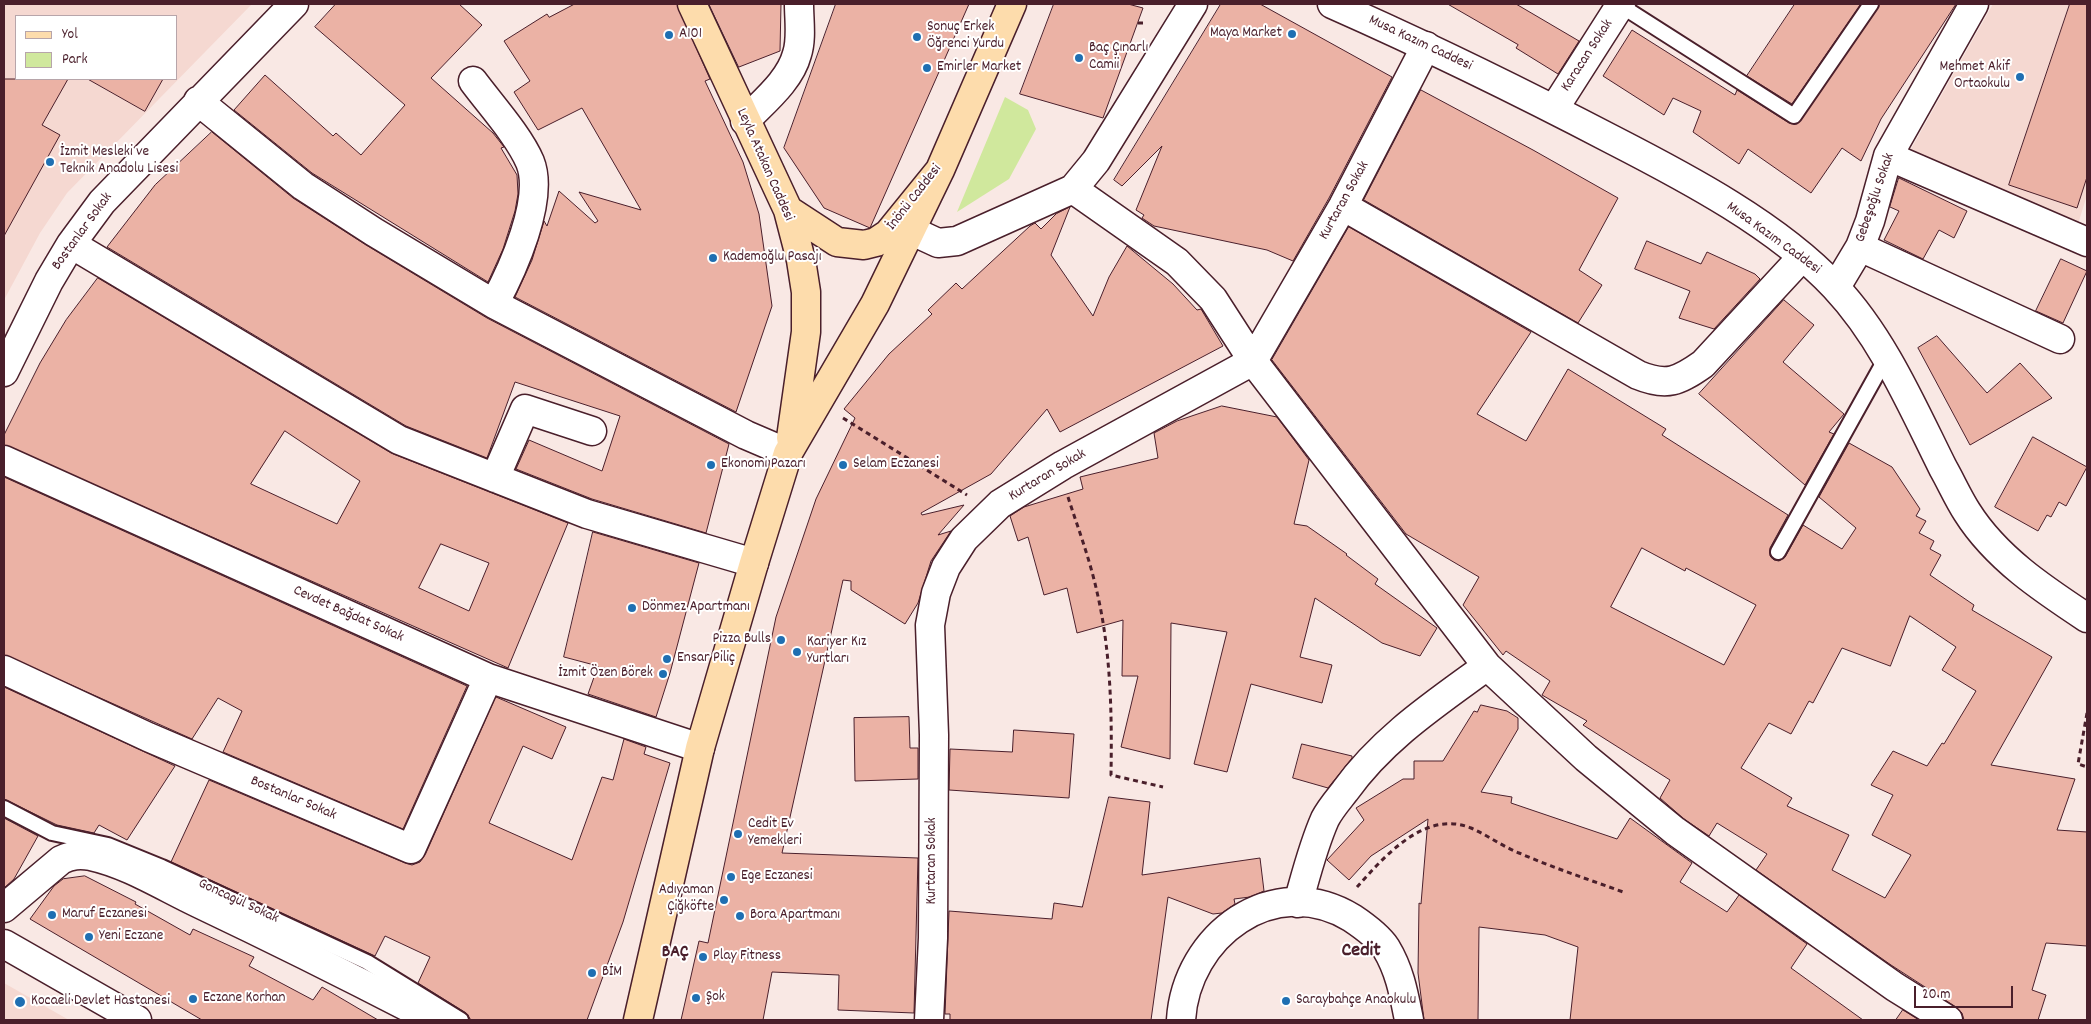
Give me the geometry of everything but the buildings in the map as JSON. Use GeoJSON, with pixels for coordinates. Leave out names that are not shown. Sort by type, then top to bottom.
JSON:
{"type":"FeatureCollection","features":[{"type":"Feature","properties":{"kind":"main road","name":"Leyla Atakan Caddesi"},"geometry":{"type":"LineString","coordinates":[[692,4],[788,210],[801,260],[806,312],[802,364],[788,453]]}},
{"type":"Feature","properties":{"kind":"main road","name":"İnönü Caddesi"},"geometry":{"type":"LineString","coordinates":[[788,210],[836,242],[864,245],[876,242],[888,234],[940,170],[1012,4]]}},
{"type":"Feature","properties":{"kind":"main road"},"geometry":{"type":"LineString","coordinates":[[638,1020],[700,748],[788,453],[875,304],[940,170]]}},
{"type":"Feature","properties":{"kind":"street","name":"Bostanlar Sokak"},"geometry":{"type":"LineString","coordinates":[[4,372],[48,281],[71,244],[124,177],[294,4]]}},
{"type":"Feature","properties":{"kind":"street"},"geometry":{"type":"LineString","coordinates":[[745,121],[777,87],[793,64],[799,44],[799,4]]}},
{"type":"Feature","properties":{"kind":"street"},"geometry":{"type":"LineString","coordinates":[[912,231],[938,243],[957,241],[1073,190],[1096,161],[1193,4]]}},
{"type":"Feature","properties":{"kind":"street","name":"Musa Kazım Caddesi"},"geometry":{"type":"LineString","coordinates":[[1332,4],[1426,46],[1554,109],[1671,170],[1759,225],[1802,256],[1836,287],[1862,320],[1886,358],[1967,512],[1987,539],[2014,565],[2047,592],[2087,618]]}},
{"type":"Feature","properties":{"kind":"street","name":"Gebeşoğlu Sokak"},"geometry":{"type":"LineString","coordinates":[[1836,287],[1860,247],[1870,221],[1888,156],[1974,4]]}},
{"type":"Feature","properties":{"kind":"street","name":"Karacan Sokak"},"geometry":{"type":"LineString","coordinates":[[1554,109],[1621,5]]}},
{"type":"Feature","properties":{"kind":"street","name":"Kurtaran Sokak"},"geometry":{"type":"LineString","coordinates":[[929,1020],[933,938],[934,745],[930,625],[936,593],[946,567],[964,539],[993,510],[1027,486],[1253,361],[1343,206],[1426,46]]}},
{"type":"Feature","properties":{"kind":"street"},"geometry":{"type":"LineString","coordinates":[[473,81],[522,148],[530,163],[533,177],[533,195],[524,235],[512,270],[494,304]]}},
{"type":"Feature","properties":{"kind":"street"},"geometry":{"type":"LineString","coordinates":[[198,101],[302,186],[494,304],[746,435],[788,453]]}},
{"type":"Feature","properties":{"kind":"street"},"geometry":{"type":"LineString","coordinates":[[1888,156],[2087,242]]}},
{"type":"Feature","properties":{"kind":"street"},"geometry":{"type":"LineString","coordinates":[[1073,190],[1177,262],[1213,299],[1253,361],[1487,666],[1586,758],[1675,831],[1887,981],[1948,1020]]}},
{"type":"Feature","properties":{"kind":"street"},"geometry":{"type":"LineString","coordinates":[[1343,206],[1638,375],[1653,381],[1670,382],[1685,377],[1704,364],[1802,256]]}},
{"type":"Feature","properties":{"kind":"street"},"geometry":{"type":"LineString","coordinates":[[71,244],[399,440],[587,514],[754,563]]}},
{"type":"Feature","properties":{"kind":"street"},"geometry":{"type":"LineString","coordinates":[[1860,247],[2060,339]]}},
{"type":"Feature","properties":{"kind":"street"},"geometry":{"type":"LineString","coordinates":[[495,478],[525,409],[592,431]]}},
{"type":"Feature","properties":{"kind":"street","name":"Cevdet Bağdat Sokak"},"geometry":{"type":"LineString","coordinates":[[4,460],[488,678],[700,748]]}},
{"type":"Feature","properties":{"kind":"street"},"geometry":{"type":"LineString","coordinates":[[1298,903],[1314,846],[1326,817],[1351,782],[1383,745],[1414,718],[1487,666]]}},
{"type":"Feature","properties":{"kind":"street","name":"Bostanlar Sokak"},"geometry":{"type":"LineString","coordinates":[[4,670],[148,737],[410,850],[488,678]]}},
{"type":"Feature","properties":{"kind":"street","name":"Goncagül Sokak"},"geometry":{"type":"LineString","coordinates":[[4,908],[61,860],[71,855],[90,856],[106,860],[312,957],[433,1020]]}},
{"type":"Feature","properties":{"kind":"street"},"geometry":{"type":"LineString","coordinates":[[1181,1020],[1187,984],[1195,965],[1209,944],[1229,924],[1254,911],[1288,902],[1337,909],[1364,926],[1385,946],[1399,972],[1409,1020]]}},
{"type":"Feature","properties":{"kind":"street"},"geometry":{"type":"LineString","coordinates":[[4,944],[137,1020]]}},
{"type":"Feature","properties":{"kind":"lane"},"geometry":{"type":"LineString","coordinates":[[1621,5],[1794,116],[1871,4]]}},
{"type":"Feature","properties":{"kind":"lane"},"geometry":{"type":"LineString","coordinates":[[1778,552],[1886,358]]}},
{"type":"Feature","properties":{"kind":"lane","name":"Goncagül Sokak"},"geometry":{"type":"LineString","coordinates":[[4,808],[52,833],[108,844],[367,962],[461,1020]]}},
{"type":"Feature","properties":{"kind":"path"},"geometry":{"type":"LineString","coordinates":[[840,416],[993,510]]}},
{"type":"Feature","properties":{"kind":"path"},"geometry":{"type":"LineString","coordinates":[[1060,468],[1097,592],[1104,634],[1112,706],[1111,775],[1163,787]]}},
{"type":"Feature","properties":{"kind":"path"},"geometry":{"type":"LineString","coordinates":[[2087,713],[2078,764],[2087,767]]}},
{"type":"Feature","properties":{"kind":"path"},"geometry":{"type":"LineString","coordinates":[[1337,909],[1394,849],[1428,827],[1450,823],[1470,828],[1544,864],[1626,893]]}},
{"type":"Feature","properties":{"kind":"shaded area","name":"İzmit Mesleki ve Teknik Anadolu Lisesi"},"geometry":{"type":"Polygon","coordinates":[[[4,4],[252,4],[178,80],[178,15],[15,15],[15,80],[178,80],[67,193],[40,233],[4,300],[4,4]]]}},
{"type":"Feature","properties":{"kind":"shaded area","name":"Mehmet Akif Ortaokulu"},"geometry":{"type":"Polygon","coordinates":[[[1993,4],[2087,4],[2087,195],[2078,224],[1911,149],[1993,4]]]}},
{"type":"Feature","properties":{"kind":"shaded area","name":"Kocaeli Devlet Hastanesi"},"geometry":{"type":"Polygon","coordinates":[[[4,983],[69,1020],[4,1020],[4,983]]]}},
{"type":"Feature","properties":{"kind":"green space"},"geometry":{"type":"Polygon","coordinates":[[[1005,97],[1028,110],[1036,129],[1009,179],[957,212],[1005,97]]]}},
{"type":"Feature","properties":{"kind":"place","name":"Maya Market"},"geometry":{"type":"Point","coordinates":[1292,34]}},
{"type":"Feature","properties":{"kind":"place","name":"A101"},"geometry":{"type":"Point","coordinates":[669,35]}},
{"type":"Feature","properties":{"kind":"place","name":"Sonuç Erkek Öğrenci Yurdu"},"geometry":{"type":"Point","coordinates":[917,37]}},
{"type":"Feature","properties":{"kind":"place","name":"Baç Çınarlı Camii"},"geometry":{"type":"Point","coordinates":[1079,58]}},
{"type":"Feature","properties":{"kind":"place","name":"Emirler Market"},"geometry":{"type":"Point","coordinates":[927,68]}},
{"type":"Feature","properties":{"kind":"place","name":"Mehmet Akif Ortaokulu"},"geometry":{"type":"Point","coordinates":[2020,77]}},
{"type":"Feature","properties":{"kind":"place","name":"İzmit Mesleki ve Teknik Anadolu Lisesi"},"geometry":{"type":"Point","coordinates":[50,162]}},
{"type":"Feature","properties":{"kind":"place","name":"Kademoğlu Pasajı"},"geometry":{"type":"Point","coordinates":[713,258]}},
{"type":"Feature","properties":{"kind":"place","name":"Ekonomi Pazarı"},"geometry":{"type":"Point","coordinates":[711,465]}},
{"type":"Feature","properties":{"kind":"place","name":"Selam Eczanesi"},"geometry":{"type":"Point","coordinates":[843,465]}},
{"type":"Feature","properties":{"kind":"place","name":"Dönmez Apartmanı"},"geometry":{"type":"Point","coordinates":[632,608]}},
{"type":"Feature","properties":{"kind":"place","name":"Pizza Bulls"},"geometry":{"type":"Point","coordinates":[781,640]}},
{"type":"Feature","properties":{"kind":"place","name":"Kariyer Kız Yurtları"},"geometry":{"type":"Point","coordinates":[797,652]}},
{"type":"Feature","properties":{"kind":"place","name":"Ensar Piliç"},"geometry":{"type":"Point","coordinates":[667,659]}},
{"type":"Feature","properties":{"kind":"place","name":"İzmit Özen Börek"},"geometry":{"type":"Point","coordinates":[663,674]}},
{"type":"Feature","properties":{"kind":"place","name":"Cedit Ev Yemekleri"},"geometry":{"type":"Point","coordinates":[738,834]}},
{"type":"Feature","properties":{"kind":"place","name":"Ege Eczanesi"},"geometry":{"type":"Point","coordinates":[731,877]}},
{"type":"Feature","properties":{"kind":"place","name":"Adıyaman Çiğköfte"},"geometry":{"type":"Point","coordinates":[724,900]}},
{"type":"Feature","properties":{"kind":"place","name":"Maruf Eczanesi"},"geometry":{"type":"Point","coordinates":[52,915]}},
{"type":"Feature","properties":{"kind":"place","name":"Bora Apartmanı"},"geometry":{"type":"Point","coordinates":[740,916]}},
{"type":"Feature","properties":{"kind":"place","name":"Yeni Eczane"},"geometry":{"type":"Point","coordinates":[89,937]}},
{"type":"Feature","properties":{"kind":"place","name":"Play Fitness"},"geometry":{"type":"Point","coordinates":[703,957]}},
{"type":"Feature","properties":{"kind":"place","name":"BİM"},"geometry":{"type":"Point","coordinates":[592,973]}},
{"type":"Feature","properties":{"kind":"place","name":"Şok"},"geometry":{"type":"Point","coordinates":[696,998]}},
{"type":"Feature","properties":{"kind":"place","name":"Eczane Korhan"},"geometry":{"type":"Point","coordinates":[193,999]}},
{"type":"Feature","properties":{"kind":"place","name":"Saraybahçe Anaokulu"},"geometry":{"type":"Point","coordinates":[1286,1001]}},
{"type":"Feature","properties":{"kind":"place","name":"Kocaeli Devlet Hastanesi"},"geometry":{"type":"Point","coordinates":[20,1002]}},
{"type":"Feature","properties":{"kind":"district","name":"Cedit"},"geometry":{"type":"Point","coordinates":[1361,952]}},
{"type":"Feature","properties":{"kind":"district","name":"BAÇ"},"geometry":{"type":"Point","coordinates":[675,954]}}]}
